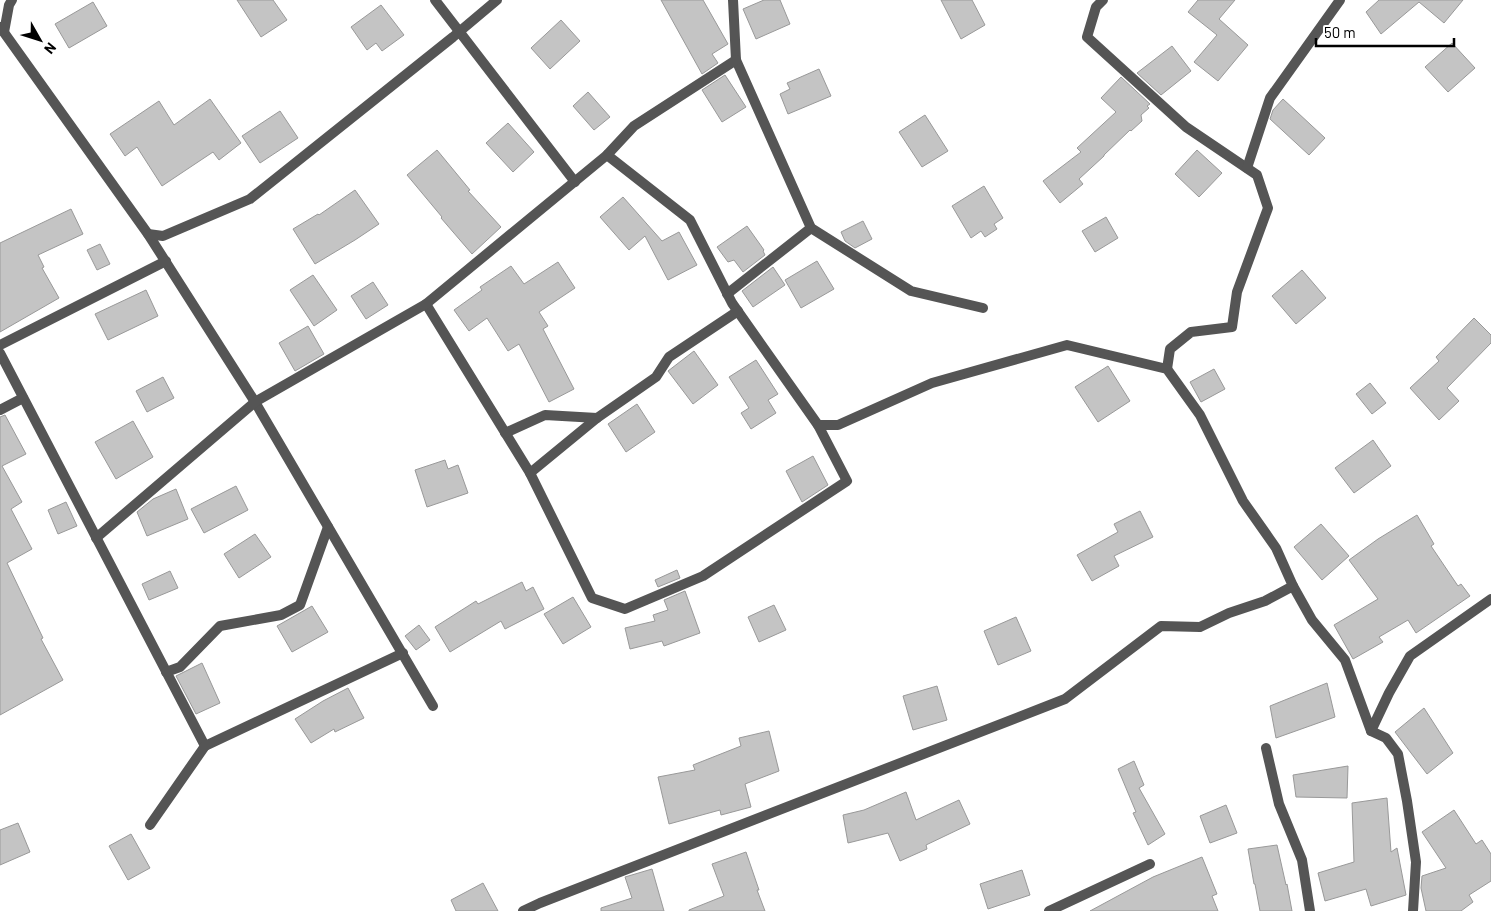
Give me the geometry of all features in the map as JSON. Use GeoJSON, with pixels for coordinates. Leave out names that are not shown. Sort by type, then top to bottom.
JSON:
{"type":"FeatureCollection","features":[{"type":"Feature","properties":{"kind":"street"},"geometry":{"type":"LineString","coordinates":[[12,0],[2,30],[166,261],[255,402],[433,706]]}},
{"type":"Feature","properties":{"kind":"street"},"geometry":{"type":"LineString","coordinates":[[435,0],[575,182]]}},
{"type":"Feature","properties":{"kind":"street"},"geometry":{"type":"LineString","coordinates":[[148,234],[163,236],[250,199],[497,0]]}},
{"type":"Feature","properties":{"kind":"street"},"geometry":{"type":"LineString","coordinates":[[733,0],[736,60],[811,228],[911,291],[983,308]]}},
{"type":"Feature","properties":{"kind":"street"},"geometry":{"type":"LineString","coordinates":[[1104,0],[1096,7],[1087,37],[1186,127],[1257,175],[1268,208],[1237,292],[1232,327],[1191,332],[1170,349],[1167,369]]}},
{"type":"Feature","properties":{"kind":"street"},"geometry":{"type":"LineString","coordinates":[[1247,168],[1270,98],[1340,0]]}},
{"type":"Feature","properties":{"kind":"street"},"geometry":{"type":"LineString","coordinates":[[96,538],[255,402],[426,304],[607,155],[634,126],[736,60]]}},
{"type":"Feature","properties":{"kind":"street"},"geometry":{"type":"LineString","coordinates":[[426,304],[530,473],[592,598],[625,609],[703,576],[847,481],[818,425],[727,294],[690,220],[607,155]]}},
{"type":"Feature","properties":{"kind":"street"},"geometry":{"type":"LineString","coordinates":[[727,294],[811,228]]}},
{"type":"Feature","properties":{"kind":"street"},"geometry":{"type":"LineString","coordinates":[[0,345],[166,261]]}},
{"type":"Feature","properties":{"kind":"street"},"geometry":{"type":"LineString","coordinates":[[530,473],[597,418],[656,377],[669,357],[738,311]]}},
{"type":"Feature","properties":{"kind":"street"},"geometry":{"type":"LineString","coordinates":[[818,425],[838,424],[932,383],[1067,345],[1167,369],[1200,415],[1243,501],[1276,548],[1292,586],[1312,620],[1344,660],[1370,731],[1386,738],[1398,754],[1416,862],[1413,911]]}},
{"type":"Feature","properties":{"kind":"street"},"geometry":{"type":"LineString","coordinates":[[0,353],[205,746]]}},
{"type":"Feature","properties":{"kind":"street"},"geometry":{"type":"LineString","coordinates":[[0,410],[23,398]]}},
{"type":"Feature","properties":{"kind":"street"},"geometry":{"type":"LineString","coordinates":[[506,433],[544,415],[597,418]]}},
{"type":"Feature","properties":{"kind":"street"},"geometry":{"type":"LineString","coordinates":[[166,672],[180,667],[220,626],[281,615],[300,604],[328,527]]}},
{"type":"Feature","properties":{"kind":"street"},"geometry":{"type":"LineString","coordinates":[[523,911],[1065,699],[1161,626],[1200,627],[1229,613],[1265,600],[1292,586]]}},
{"type":"Feature","properties":{"kind":"street"},"geometry":{"type":"LineString","coordinates":[[1370,731],[1410,656],[1491,599]]}},
{"type":"Feature","properties":{"kind":"street"},"geometry":{"type":"LineString","coordinates":[[150,825],[205,746],[402,653]]}},
{"type":"Feature","properties":{"kind":"street"},"geometry":{"type":"LineString","coordinates":[[1266,748],[1279,804],[1302,860],[1310,911]]}},
{"type":"Feature","properties":{"kind":"street"},"geometry":{"type":"LineString","coordinates":[[1049,911],[1150,864]]}},
{"type":"Feature","properties":{"kind":"building"},"geometry":{"type":"Polygon","coordinates":[[[237,0],[273,0],[287,20],[261,37],[237,0]]]}},
{"type":"Feature","properties":{"kind":"building"},"geometry":{"type":"Polygon","coordinates":[[[661,0],[703,0],[728,44],[712,54],[718,63],[702,74],[661,0]]]}},
{"type":"Feature","properties":{"kind":"building"},"geometry":{"type":"Polygon","coordinates":[[[764,0],[780,0],[790,24],[756,39],[743,9],[764,0]]]}},
{"type":"Feature","properties":{"kind":"building"},"geometry":{"type":"Polygon","coordinates":[[[941,0],[972,0],[985,25],[961,39],[941,0]]]}},
{"type":"Feature","properties":{"kind":"building"},"geometry":{"type":"Polygon","coordinates":[[[1198,0],[1235,0],[1219,19],[1248,45],[1218,81],[1194,62],[1217,35],[1188,12],[1198,0]]]}},
{"type":"Feature","properties":{"kind":"building"},"geometry":{"type":"Polygon","coordinates":[[[1379,0],[1463,0],[1444,23],[1419,2],[1381,34],[1366,12],[1379,0]]]}},
{"type":"Feature","properties":{"kind":"building"},"geometry":{"type":"Polygon","coordinates":[[[93,2],[107,26],[69,48],[55,24],[93,2]]]}},
{"type":"Feature","properties":{"kind":"building"},"geometry":{"type":"Polygon","coordinates":[[[381,5],[404,35],[382,51],[376,43],[367,50],[351,27],[381,5]]]}},
{"type":"Feature","properties":{"kind":"building"},"geometry":{"type":"Polygon","coordinates":[[[561,20],[580,41],[550,69],[531,48],[561,20]]]}},
{"type":"Feature","properties":{"kind":"building"},"geometry":{"type":"Polygon","coordinates":[[[1452,43],[1475,68],[1448,92],[1425,67],[1452,43]]]}},
{"type":"Feature","properties":{"kind":"building"},"geometry":{"type":"Polygon","coordinates":[[[1172,46],[1191,71],[1161,95],[1137,73],[1172,46]]]}},
{"type":"Feature","properties":{"kind":"building"},"geometry":{"type":"Polygon","coordinates":[[[819,69],[831,96],[788,114],[780,94],[790,89],[787,83],[819,69]]]}},
{"type":"Feature","properties":{"kind":"building"},"geometry":{"type":"Polygon","coordinates":[[[725,75],[746,107],[722,122],[702,90],[725,75]]]}},
{"type":"Feature","properties":{"kind":"building"},"geometry":{"type":"Polygon","coordinates":[[[1121,77],[1150,104],[1147,106],[1149,108],[1141,115],[1142,121],[1130,130],[1079,179],[1083,184],[1060,203],[1043,181],[1081,152],[1077,148],[1116,112],[1101,98],[1121,77]]]}},
{"type":"Feature","properties":{"kind":"building"},"geometry":{"type":"Polygon","coordinates":[[[588,92],[610,117],[594,130],[573,106],[588,92]]]}},
{"type":"Feature","properties":{"kind":"building"},"geometry":{"type":"Polygon","coordinates":[[[210,99],[241,143],[219,160],[213,152],[162,186],[137,147],[125,156],[110,134],[159,101],[174,125],[210,99]]]}},
{"type":"Feature","properties":{"kind":"building"},"geometry":{"type":"Polygon","coordinates":[[[1283,99],[1325,138],[1309,155],[1270,119],[1273,110],[1283,99]]]}},
{"type":"Feature","properties":{"kind":"building"},"geometry":{"type":"Polygon","coordinates":[[[280,111],[298,138],[260,163],[242,136],[280,111]]]}},
{"type":"Feature","properties":{"kind":"building"},"geometry":{"type":"Polygon","coordinates":[[[925,115],[948,151],[922,167],[899,132],[925,115]]]}},
{"type":"Feature","properties":{"kind":"building"},"geometry":{"type":"Polygon","coordinates":[[[508,123],[534,152],[513,172],[486,143],[508,123]]]}},
{"type":"Feature","properties":{"kind":"building"},"geometry":{"type":"Polygon","coordinates":[[[437,150],[470,190],[468,191],[501,227],[472,254],[407,175],[437,150]]]}},
{"type":"Feature","properties":{"kind":"building"},"geometry":{"type":"Polygon","coordinates":[[[1197,150],[1222,173],[1199,197],[1175,174],[1197,150]]]}},
{"type":"Feature","properties":{"kind":"building"},"geometry":{"type":"Polygon","coordinates":[[[984,186],[1003,218],[994,224],[997,229],[985,237],[981,231],[971,238],[952,206],[984,186]]]}},
{"type":"Feature","properties":{"kind":"building"},"geometry":{"type":"Polygon","coordinates":[[[355,190],[379,224],[315,264],[293,229],[319,215],[355,190]]]}},
{"type":"Feature","properties":{"kind":"building"},"geometry":{"type":"Polygon","coordinates":[[[623,197],[662,241],[679,232],[697,265],[668,280],[645,236],[629,250],[600,217],[623,197]]]}},
{"type":"Feature","properties":{"kind":"building"},"geometry":{"type":"Polygon","coordinates":[[[71,209],[83,234],[38,255],[44,267],[42,268],[59,298],[0,332],[0,243],[71,209]]]}},
{"type":"Feature","properties":{"kind":"building"},"geometry":{"type":"Polygon","coordinates":[[[1106,217],[1118,238],[1095,252],[1082,231],[1106,217]]]}},
{"type":"Feature","properties":{"kind":"building"},"geometry":{"type":"Polygon","coordinates":[[[863,221],[872,239],[855,248],[845,241],[841,232],[863,221]]]}},
{"type":"Feature","properties":{"kind":"building"},"geometry":{"type":"Polygon","coordinates":[[[747,226],[764,250],[765,255],[743,272],[734,260],[728,262],[717,247],[747,226]]]}},
{"type":"Feature","properties":{"kind":"building"},"geometry":{"type":"Polygon","coordinates":[[[100,244],[110,264],[97,270],[87,250],[100,244]]]}},
{"type":"Feature","properties":{"kind":"building"},"geometry":{"type":"Polygon","coordinates":[[[817,261],[834,289],[801,308],[785,280],[817,261]]]}},
{"type":"Feature","properties":{"kind":"building"},"geometry":{"type":"Polygon","coordinates":[[[558,262],[575,288],[539,312],[548,326],[543,329],[574,389],[549,402],[519,344],[508,351],[487,318],[469,331],[454,310],[482,290],[480,287],[511,266],[524,284],[558,262]]]}},
{"type":"Feature","properties":{"kind":"building"},"geometry":{"type":"Polygon","coordinates":[[[773,267],[785,285],[753,307],[742,291],[773,267]]]}},
{"type":"Feature","properties":{"kind":"building"},"geometry":{"type":"Polygon","coordinates":[[[1302,270],[1326,298],[1296,324],[1272,296],[1302,270]]]}},
{"type":"Feature","properties":{"kind":"building"},"geometry":{"type":"Polygon","coordinates":[[[313,275],[337,310],[314,326],[290,290],[313,275]]]}},
{"type":"Feature","properties":{"kind":"building"},"geometry":{"type":"Polygon","coordinates":[[[373,282],[388,305],[366,319],[351,296],[373,282]]]}},
{"type":"Feature","properties":{"kind":"building"},"geometry":{"type":"Polygon","coordinates":[[[146,290],[158,316],[108,340],[95,314],[146,290]]]}},
{"type":"Feature","properties":{"kind":"building"},"geometry":{"type":"Polygon","coordinates":[[[1474,318],[1491,335],[1491,343],[1447,388],[1459,401],[1439,420],[1410,388],[1439,361],[1436,357],[1474,318]]]}},
{"type":"Feature","properties":{"kind":"building"},"geometry":{"type":"Polygon","coordinates":[[[308,326],[324,354],[295,371],[279,343],[308,326]]]}},
{"type":"Feature","properties":{"kind":"building"},"geometry":{"type":"Polygon","coordinates":[[[694,351],[718,385],[693,404],[668,371],[694,351]]]}},
{"type":"Feature","properties":{"kind":"building"},"geometry":{"type":"Polygon","coordinates":[[[756,360],[778,394],[768,400],[776,413],[751,429],[741,413],[749,408],[729,377],[756,360]]]}},
{"type":"Feature","properties":{"kind":"building"},"geometry":{"type":"Polygon","coordinates":[[[1108,366],[1130,401],[1098,422],[1075,387],[1108,366]]]}},
{"type":"Feature","properties":{"kind":"building"},"geometry":{"type":"Polygon","coordinates":[[[1214,369],[1225,389],[1201,402],[1190,382],[1214,369]]]}},
{"type":"Feature","properties":{"kind":"building"},"geometry":{"type":"Polygon","coordinates":[[[163,377],[174,398],[147,412],[136,391],[163,377]]]}},
{"type":"Feature","properties":{"kind":"building"},"geometry":{"type":"Polygon","coordinates":[[[1370,383],[1386,403],[1372,414],[1356,394],[1370,383]]]}},
{"type":"Feature","properties":{"kind":"building"},"geometry":{"type":"Polygon","coordinates":[[[637,404],[655,432],[626,452],[608,424],[637,404]]]}},
{"type":"Feature","properties":{"kind":"building"},"geometry":{"type":"Polygon","coordinates":[[[5,415],[26,454],[2,466],[22,502],[11,509],[32,549],[7,563],[43,638],[41,639],[63,680],[0,715],[0,417],[5,415]]]}},
{"type":"Feature","properties":{"kind":"building"},"geometry":{"type":"Polygon","coordinates":[[[133,421],[153,457],[116,479],[95,442],[133,421]]]}},
{"type":"Feature","properties":{"kind":"building"},"geometry":{"type":"Polygon","coordinates":[[[1373,440],[1391,466],[1354,493],[1335,468],[1373,440]]]}},
{"type":"Feature","properties":{"kind":"building"},"geometry":{"type":"Polygon","coordinates":[[[813,456],[828,485],[802,502],[786,471],[813,456]]]}},
{"type":"Feature","properties":{"kind":"building"},"geometry":{"type":"Polygon","coordinates":[[[445,460],[448,469],[458,465],[468,493],[427,507],[415,470],[445,460]]]}},
{"type":"Feature","properties":{"kind":"building"},"geometry":{"type":"Polygon","coordinates":[[[236,486],[248,510],[204,533],[191,509],[236,486]]]}},
{"type":"Feature","properties":{"kind":"building"},"geometry":{"type":"Polygon","coordinates":[[[176,489],[188,519],[147,536],[137,512],[153,499],[176,489]]]}},
{"type":"Feature","properties":{"kind":"building"},"geometry":{"type":"Polygon","coordinates":[[[66,502],[77,526],[58,534],[48,510],[66,502]]]}},
{"type":"Feature","properties":{"kind":"building"},"geometry":{"type":"Polygon","coordinates":[[[1140,511],[1153,537],[1114,556],[1119,566],[1092,581],[1077,555],[1118,532],[1114,524],[1140,511]]]}},
{"type":"Feature","properties":{"kind":"building"},"geometry":{"type":"Polygon","coordinates":[[[1417,515],[1434,544],[1431,546],[1458,586],[1461,584],[1470,596],[1416,633],[1408,620],[1379,637],[1383,642],[1353,659],[1334,625],[1378,599],[1349,560],[1378,539],[1417,515]]]}},
{"type":"Feature","properties":{"kind":"building"},"geometry":{"type":"Polygon","coordinates":[[[1321,524],[1349,556],[1322,580],[1294,547],[1321,524]]]}},
{"type":"Feature","properties":{"kind":"building"},"geometry":{"type":"Polygon","coordinates":[[[255,534],[271,557],[239,578],[224,554],[255,534]]]}},
{"type":"Feature","properties":{"kind":"building"},"geometry":{"type":"Polygon","coordinates":[[[677,570],[680,578],[658,587],[655,580],[677,570]]]}},
{"type":"Feature","properties":{"kind":"building"},"geometry":{"type":"Polygon","coordinates":[[[170,571],[178,588],[149,600],[142,584],[170,571]]]}},
{"type":"Feature","properties":{"kind":"building"},"geometry":{"type":"Polygon","coordinates":[[[522,582],[526,591],[533,587],[544,609],[505,629],[501,621],[450,652],[435,627],[476,601],[478,604],[522,582]]]}},
{"type":"Feature","properties":{"kind":"building"},"geometry":{"type":"Polygon","coordinates":[[[685,591],[700,633],[664,646],[662,641],[630,649],[625,628],[655,621],[653,615],[668,610],[664,600],[685,591]]]}},
{"type":"Feature","properties":{"kind":"building"},"geometry":{"type":"Polygon","coordinates":[[[573,597],[591,627],[563,644],[544,614],[573,597]]]}},
{"type":"Feature","properties":{"kind":"building"},"geometry":{"type":"Polygon","coordinates":[[[774,605],[786,630],[759,642],[748,617],[774,605]]]}},
{"type":"Feature","properties":{"kind":"building"},"geometry":{"type":"Polygon","coordinates":[[[312,606],[328,632],[292,652],[277,626],[312,606]]]}},
{"type":"Feature","properties":{"kind":"building"},"geometry":{"type":"Polygon","coordinates":[[[1016,617],[1031,651],[998,665],[984,631],[1016,617]]]}},
{"type":"Feature","properties":{"kind":"building"},"geometry":{"type":"Polygon","coordinates":[[[419,625],[430,640],[416,650],[405,636],[419,625]]]}},
{"type":"Feature","properties":{"kind":"building"},"geometry":{"type":"Polygon","coordinates":[[[202,663],[220,703],[196,714],[176,676],[202,663]]]}},
{"type":"Feature","properties":{"kind":"building"},"geometry":{"type":"Polygon","coordinates":[[[1327,683],[1335,717],[1276,738],[1270,706],[1327,683]]]}},
{"type":"Feature","properties":{"kind":"building"},"geometry":{"type":"Polygon","coordinates":[[[937,686],[947,720],[913,730],[903,696],[937,686]]]}},
{"type":"Feature","properties":{"kind":"building"},"geometry":{"type":"Polygon","coordinates":[[[348,688],[364,718],[335,732],[334,729],[311,743],[295,719],[348,688]]]}},
{"type":"Feature","properties":{"kind":"building"},"geometry":{"type":"Polygon","coordinates":[[[1424,708],[1453,753],[1427,774],[1395,732],[1424,708]]]}},
{"type":"Feature","properties":{"kind":"building"},"geometry":{"type":"Polygon","coordinates":[[[769,731],[779,771],[745,784],[751,807],[721,815],[720,810],[669,824],[658,777],[695,770],[693,765],[741,746],[739,738],[769,731]]]}},
{"type":"Feature","properties":{"kind":"building"},"geometry":{"type":"Polygon","coordinates":[[[1134,761],[1144,785],[1139,788],[1165,834],[1148,845],[1133,813],[1136,812],[1118,769],[1134,761]]]}},
{"type":"Feature","properties":{"kind":"building"},"geometry":{"type":"Polygon","coordinates":[[[1348,766],[1347,798],[1296,797],[1293,775],[1348,766]]]}},
{"type":"Feature","properties":{"kind":"building"},"geometry":{"type":"Polygon","coordinates":[[[906,792],[916,820],[959,800],[970,824],[926,845],[927,849],[900,861],[888,833],[848,843],[843,815],[864,810],[906,792]]]}},
{"type":"Feature","properties":{"kind":"building"},"geometry":{"type":"Polygon","coordinates":[[[1387,798],[1391,852],[1397,848],[1406,895],[1371,906],[1366,889],[1325,901],[1318,873],[1354,862],[1352,803],[1387,798]]]}},
{"type":"Feature","properties":{"kind":"building"},"geometry":{"type":"Polygon","coordinates":[[[1226,805],[1237,833],[1210,843],[1200,816],[1226,805]]]}},
{"type":"Feature","properties":{"kind":"building"},"geometry":{"type":"Polygon","coordinates":[[[1454,810],[1476,844],[1482,840],[1491,854],[1491,881],[1469,895],[1473,902],[1461,911],[1426,911],[1421,888],[1422,876],[1446,868],[1422,832],[1454,810]]]}},
{"type":"Feature","properties":{"kind":"building"},"geometry":{"type":"Polygon","coordinates":[[[18,823],[30,852],[0,865],[0,830],[18,823]]]}},
{"type":"Feature","properties":{"kind":"building"},"geometry":{"type":"Polygon","coordinates":[[[131,834],[150,868],[128,880],[109,846],[131,834]]]}},
{"type":"Feature","properties":{"kind":"building"},"geometry":{"type":"Polygon","coordinates":[[[1277,845],[1292,911],[1260,911],[1248,849],[1277,845]]]}},
{"type":"Feature","properties":{"kind":"building"},"geometry":{"type":"Polygon","coordinates":[[[746,852],[765,911],[689,911],[724,896],[712,864],[746,852]]]}},
{"type":"Feature","properties":{"kind":"building"},"geometry":{"type":"Polygon","coordinates":[[[1202,857],[1217,894],[1212,896],[1218,911],[1090,911],[1153,877],[1202,857]]]}},
{"type":"Feature","properties":{"kind":"building"},"geometry":{"type":"Polygon","coordinates":[[[652,869],[664,911],[601,911],[601,908],[632,898],[625,877],[652,869]]]}},
{"type":"Feature","properties":{"kind":"building"},"geometry":{"type":"Polygon","coordinates":[[[1022,870],[1030,895],[988,909],[980,884],[1022,870]]]}},
{"type":"Feature","properties":{"kind":"building"},"geometry":{"type":"Polygon","coordinates":[[[483,883],[498,911],[456,911],[451,900],[483,883]]]}}]}
